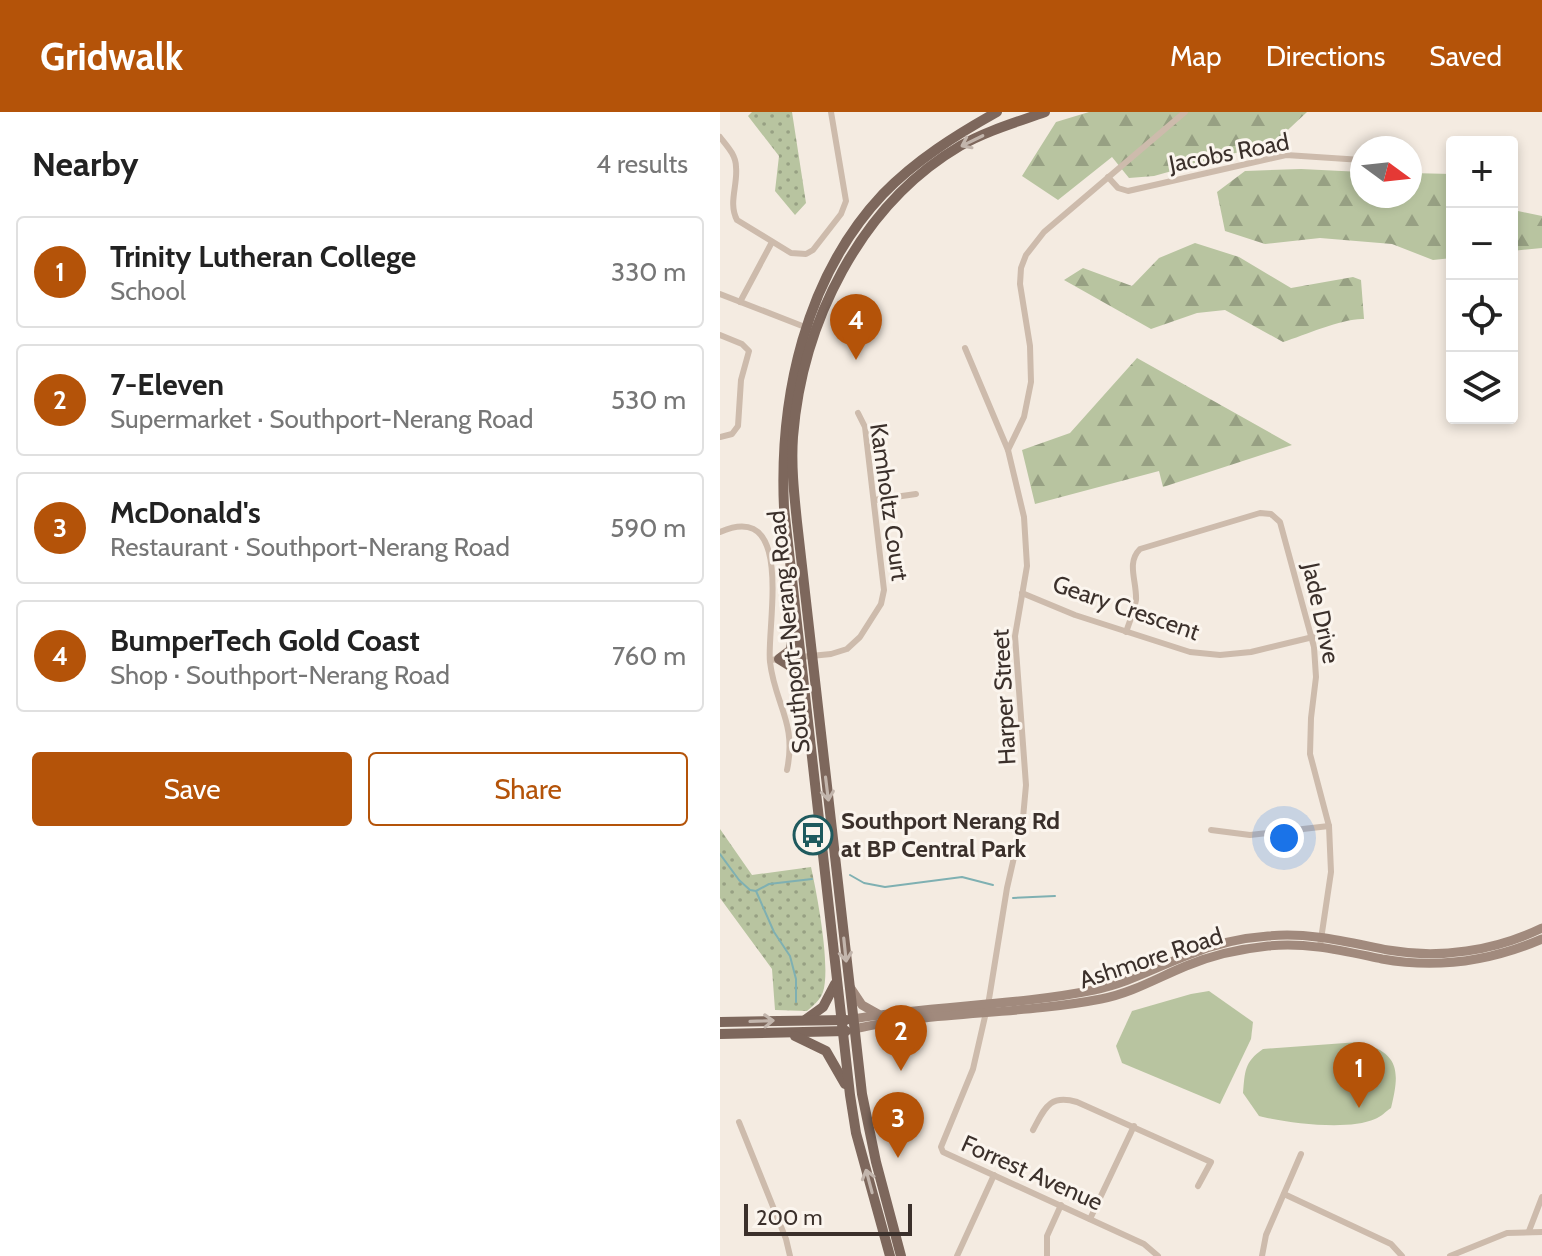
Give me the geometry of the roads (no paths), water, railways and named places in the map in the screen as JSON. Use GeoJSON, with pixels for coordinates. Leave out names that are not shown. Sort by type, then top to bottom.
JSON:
{"type":"FeatureCollection","features":[{"type":"Feature","properties":{"kind":"main road","name":"Southport-Nerang Road"},"geometry":{"type":"LineString","coordinates":[[901,1256],[870,1137],[853,1024],[806,656],[792,451],[799,393],[820,293],[837,260],[863,218],[913,167],[953,137],[997,112]]}},
{"type":"Feature","properties":{"kind":"main road","name":"Southport-Nerang Road"},"geometry":{"type":"LineString","coordinates":[[890,1256],[856,1133],[836,981],[805,693],[806,656],[796,618],[784,508],[783,465],[790,394],[812,330],[849,258],[900,194],[927,169],[959,147],[1045,112]]}},
{"type":"Feature","properties":{"kind":"main road"},"geometry":{"type":"LineString","coordinates":[[796,618],[792,647],[775,659],[795,669],[805,693]]}},
{"type":"Feature","properties":{"kind":"main road","name":"Ashmore Road"},"geometry":{"type":"LineString","coordinates":[[720,1034],[842,1032],[853,1024],[877,1020],[901,1021],[1106,998],[1231,951],[1321,941],[1437,954],[1484,948],[1542,928]]}},
{"type":"Feature","properties":{"kind":"main road","name":"Ashmore Road"},"geometry":{"type":"LineString","coordinates":[[1321,941],[1382,959],[1433,964],[1494,956],[1542,939]]}},
{"type":"Feature","properties":{"kind":"main road"},"geometry":{"type":"LineString","coordinates":[[803,1020],[823,1007],[836,981]]}},
{"type":"Feature","properties":{"kind":"main road"},"geometry":{"type":"LineString","coordinates":[[849,984],[862,1005],[877,1020],[856,1045]]}},
{"type":"Feature","properties":{"kind":"main road","name":"Ashmore Road"},"geometry":{"type":"LineString","coordinates":[[720,1022],[841,1020],[853,1024]]}},
{"type":"Feature","properties":{"kind":"main road"},"geometry":{"type":"LineString","coordinates":[[790,1034],[826,1051],[850,1095]]}},
{"type":"Feature","properties":{"kind":"street"},"geometry":{"type":"LineString","coordinates":[[720,137],[732,152],[737,165],[735,216],[743,226],[795,254],[809,253],[841,214],[846,201],[831,112]]}},
{"type":"Feature","properties":{"kind":"street"},"geometry":{"type":"LineString","coordinates":[[1008,450],[1029,397],[1032,364],[1020,284],[1026,255],[1044,232],[1185,112]]}},
{"type":"Feature","properties":{"kind":"street","name":"Jacobs Road"},"geometry":{"type":"LineString","coordinates":[[1108,177],[1118,188],[1128,191],[1286,155],[1350,159]]}},
{"type":"Feature","properties":{"kind":"street"},"geometry":{"type":"LineString","coordinates":[[740,302],[772,242]]}},
{"type":"Feature","properties":{"kind":"street"},"geometry":{"type":"LineString","coordinates":[[720,294],[812,330]]}},
{"type":"Feature","properties":{"kind":"street"},"geometry":{"type":"LineString","coordinates":[[720,335],[742,344],[749,351],[741,380],[738,426],[732,434],[720,437]]}},
{"type":"Feature","properties":{"kind":"street","name":"Harper Street"},"geometry":{"type":"LineString","coordinates":[[965,348],[1008,450],[1027,537],[1027,566],[1015,636],[1025,795],[986,1010]]}},
{"type":"Feature","properties":{"kind":"street","name":"Kamholtz Court"},"geometry":{"type":"LineString","coordinates":[[775,659],[847,649],[860,637],[882,601],[884,590],[865,427],[858,413]]}},
{"type":"Feature","properties":{"kind":"street"},"geometry":{"type":"LineString","coordinates":[[874,500],[916,494]]}},
{"type":"Feature","properties":{"kind":"street","name":"Jade Drive"},"geometry":{"type":"LineString","coordinates":[[1126,632],[1136,596],[1131,563],[1140,549],[1260,513],[1271,514],[1280,522],[1313,637],[1316,677],[1310,754],[1329,826],[1331,872],[1321,941]]}},
{"type":"Feature","properties":{"kind":"street"},"geometry":{"type":"LineString","coordinates":[[720,532],[749,528],[760,535],[771,559],[774,590],[769,638],[775,659],[775,686],[789,727],[791,750],[787,770]]}},
{"type":"Feature","properties":{"kind":"street","name":"Geary Crescent"},"geometry":{"type":"LineString","coordinates":[[1022,593],[1075,615],[1190,652],[1220,655],[1251,652],[1313,637]]}},
{"type":"Feature","properties":{"kind":"street"},"geometry":{"type":"LineString","coordinates":[[1211,830],[1250,835],[1329,826]]}},
{"type":"Feature","properties":{"kind":"street","name":"Forrest Avenue"},"geometry":{"type":"LineString","coordinates":[[986,1010],[973,1069],[941,1147],[943,1152],[1144,1244],[1158,1256]]}},
{"type":"Feature","properties":{"kind":"street"},"geometry":{"type":"LineString","coordinates":[[1033,1130],[1043,1110],[1052,1101],[1065,1098],[1211,1162],[1198,1186]]}},
{"type":"Feature","properties":{"kind":"street"},"geometry":{"type":"LineString","coordinates":[[739,1122],[790,1256]]}},
{"type":"Feature","properties":{"kind":"street"},"geometry":{"type":"LineString","coordinates":[[1090,1219],[1134,1126]]}},
{"type":"Feature","properties":{"kind":"street"},"geometry":{"type":"LineString","coordinates":[[1262,1256],[1266,1235],[1301,1154]]}},
{"type":"Feature","properties":{"kind":"street"},"geometry":{"type":"LineString","coordinates":[[957,1256],[994,1175]]}},
{"type":"Feature","properties":{"kind":"street"},"geometry":{"type":"LineString","coordinates":[[1284,1194],[1391,1244],[1402,1256]]}},
{"type":"Feature","properties":{"kind":"street"},"geometry":{"type":"LineString","coordinates":[[1529,1231],[1542,1197]]}},
{"type":"Feature","properties":{"kind":"street"},"geometry":{"type":"LineString","coordinates":[[1047,1256],[1047,1236],[1061,1205]]}},
{"type":"Feature","properties":{"kind":"street"},"geometry":{"type":"LineString","coordinates":[[1450,1256],[1507,1233],[1542,1232]]}},
{"type":"Feature","properties":{"kind":"waterway"},"geometry":{"type":"LineString","coordinates":[[720,854],[750,890],[756,891],[769,884],[812,879]]}},
{"type":"Feature","properties":{"kind":"waterway"},"geometry":{"type":"LineString","coordinates":[[850,875],[864,883],[885,887],[962,877],[993,885]]}},
{"type":"Feature","properties":{"kind":"waterway"},"geometry":{"type":"LineString","coordinates":[[756,891],[774,932],[790,956],[796,979],[796,1002]]}},
{"type":"Feature","properties":{"kind":"waterway"},"geometry":{"type":"LineString","coordinates":[[1013,898],[1055,896]]}},
{"type":"Feature","properties":{"kind":"place","name":"BumperTech Gold Coast"},"geometry":{"type":"Point","coordinates":[856,360]}},
{"type":"Feature","properties":{"kind":"place","name":"Southport Nerang Rd at BP Central Park"},"geometry":{"type":"Point","coordinates":[813,835]}},
{"type":"Feature","properties":{"kind":"place","name":"7-Eleven"},"geometry":{"type":"Point","coordinates":[901,1071]}},
{"type":"Feature","properties":{"kind":"place","name":"Trinity Lutheran College"},"geometry":{"type":"Point","coordinates":[1359,1108]}},
{"type":"Feature","properties":{"kind":"place","name":"McDonald's"},"geometry":{"type":"Point","coordinates":[898,1158]}}]}
